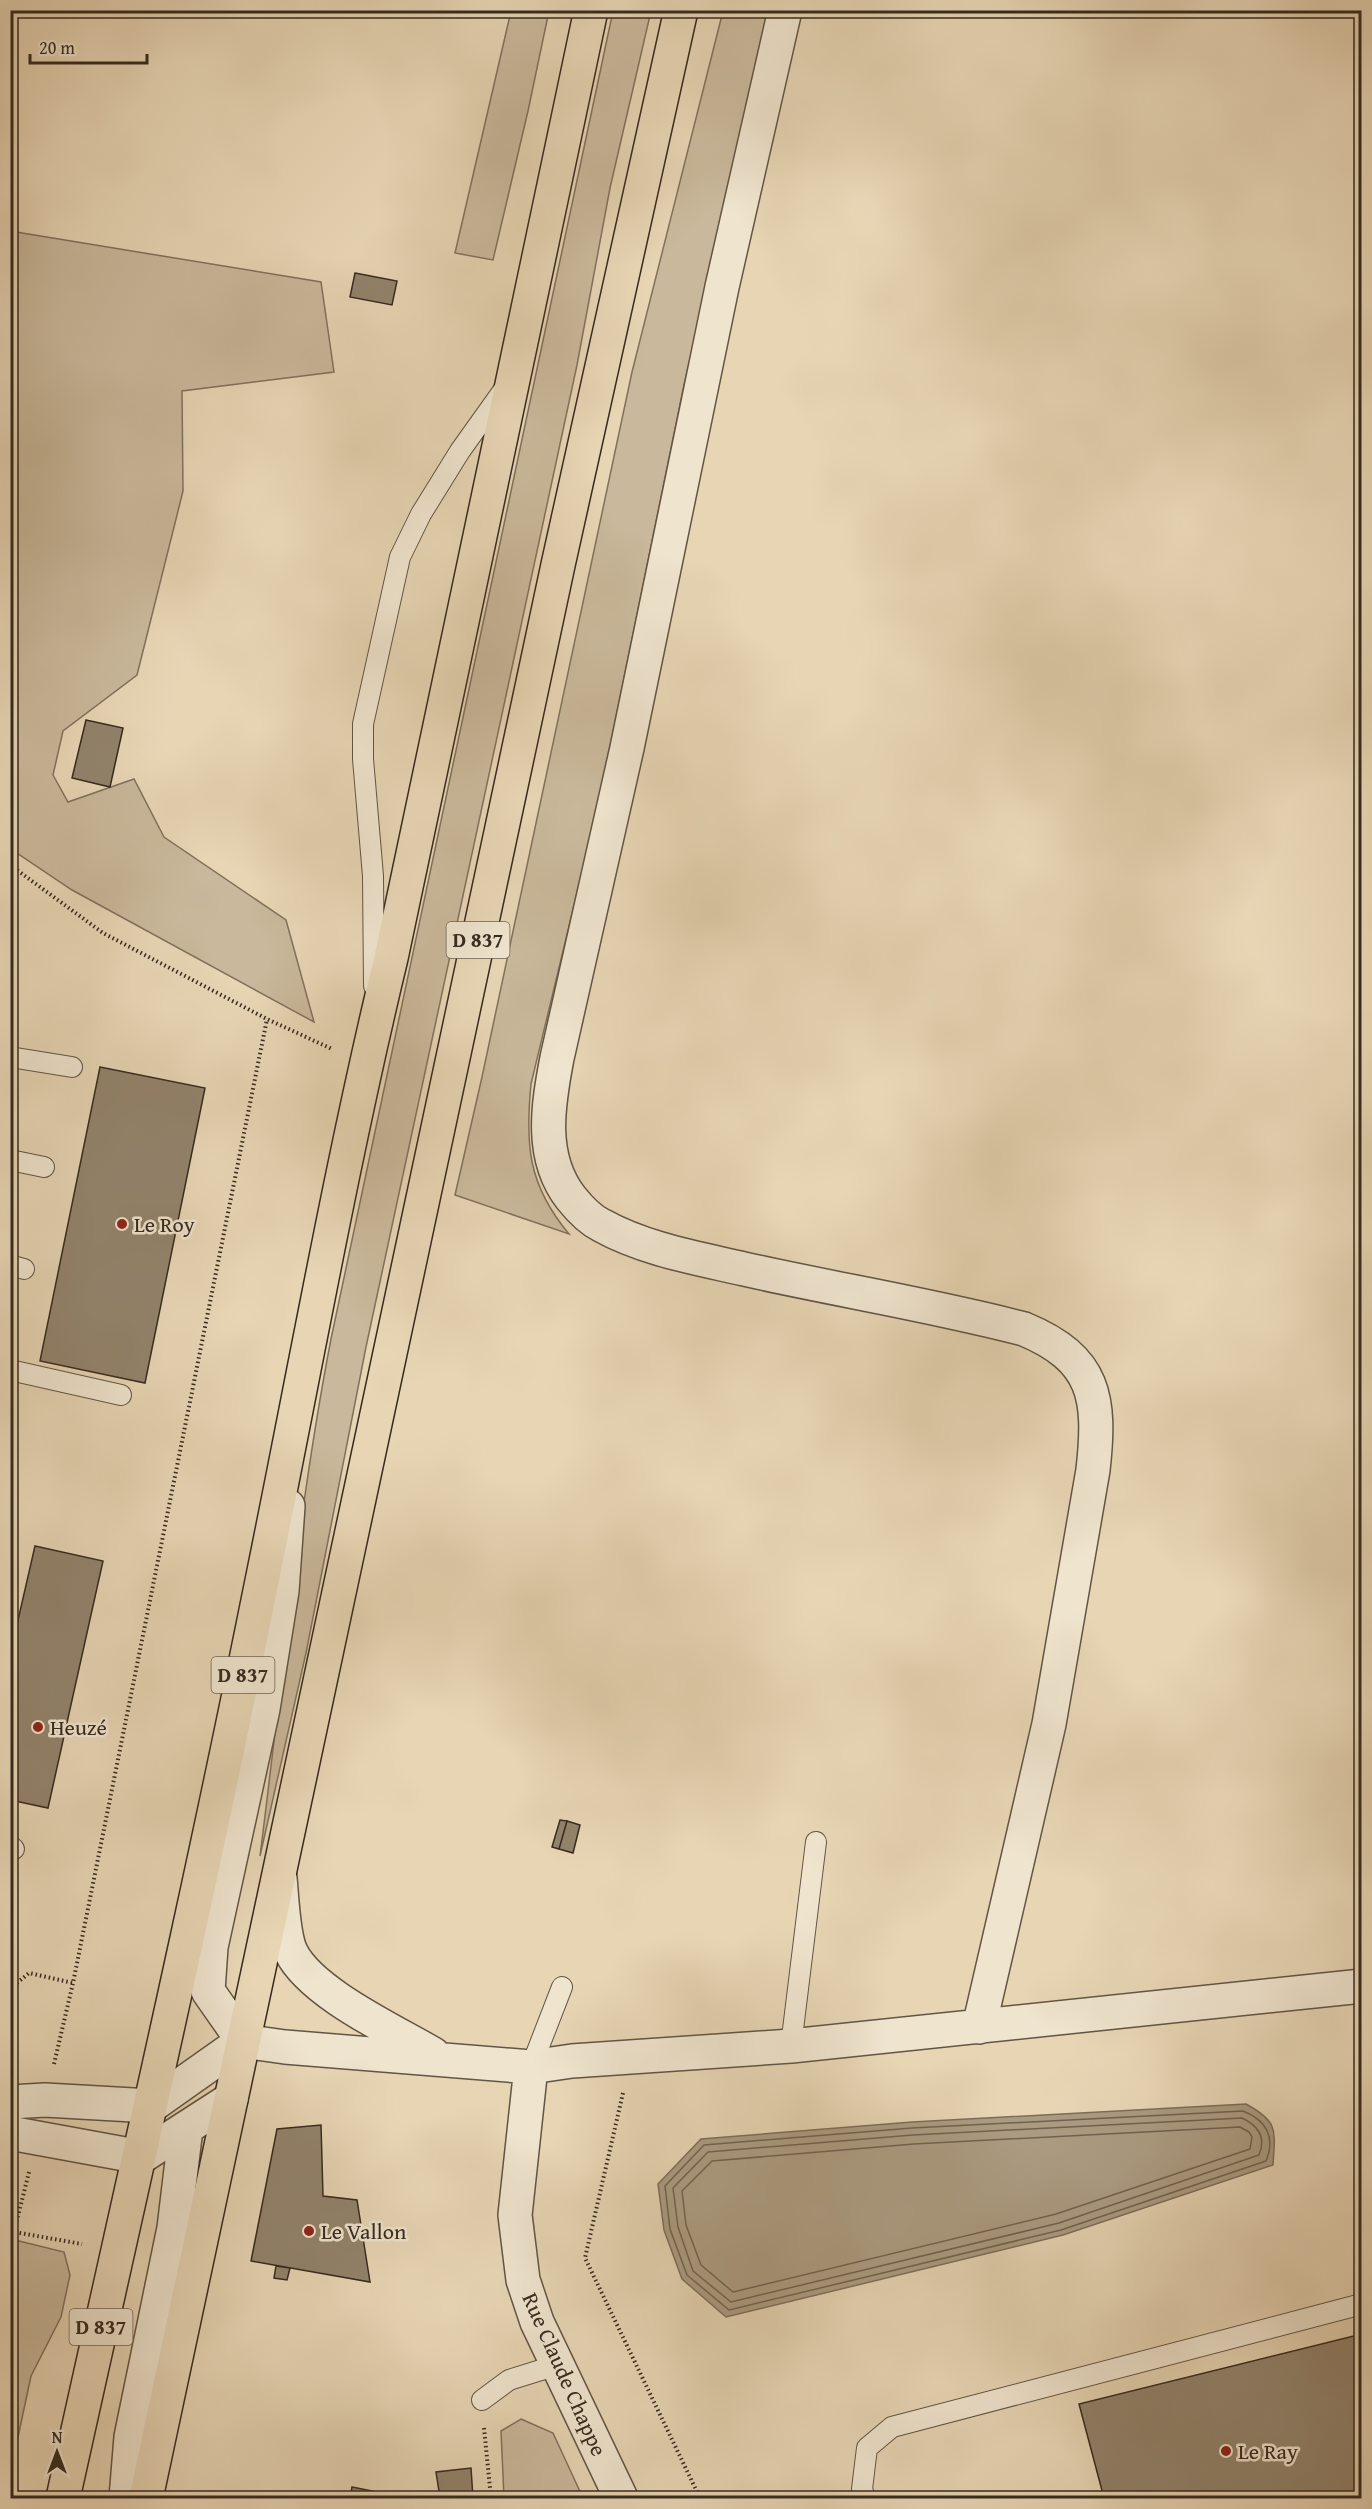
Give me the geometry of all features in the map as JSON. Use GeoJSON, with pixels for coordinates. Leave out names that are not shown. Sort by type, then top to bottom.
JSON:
{"type":"FeatureCollection","features":[{"type":"Feature","properties":{"kind":"main road","name":"D 837"},"geometry":{"type":"LineString","coordinates":[[63,2499],[141,2157],[260,1592],[365,1066],[391,958],[591,10]]}},
{"type":"Feature","properties":{"kind":"main road","name":"D 837"},"geometry":{"type":"LineString","coordinates":[[146,2499],[558,565],[681,10]]}},
{"type":"Feature","properties":{"kind":"street"},"geometry":{"type":"LineString","coordinates":[[785,10],[722,287],[627,748],[557,1058],[550,1097],[549,1146],[560,1180],[570,1197],[585,1214],[614,1232],[682,1255],[1024,1329],[1050,1340],[1070,1355],[1092,1389],[1096,1441],[1093,1470],[1048,1724],[979,2026]]}},
{"type":"Feature","properties":{"kind":"street"},"geometry":{"type":"LineString","coordinates":[[243,2041],[208,1991],[211,1947],[264,1709],[280,1603],[296,1408]]}},
{"type":"Feature","properties":{"kind":"street"},"geometry":{"type":"LineString","coordinates":[[280,1871],[284,1915],[291,1952],[314,1981],[340,2001],[443,2060]]}},
{"type":"Feature","properties":{"kind":"street"},"geometry":{"type":"LineString","coordinates":[[151,2106],[243,2041],[285,2047],[531,2067],[572,2061],[791,2046],[1362,1986]]}},
{"type":"Feature","properties":{"kind":"street","name":"Rue Claude Chappe"},"geometry":{"type":"LineString","coordinates":[[531,2067],[515,2215],[523,2280],[537,2322],[621,2499]]}},
{"type":"Feature","properties":{"kind":"street"},"geometry":{"type":"LineString","coordinates":[[10,2133],[141,2157],[231,2099]]}},
{"type":"Feature","properties":{"kind":"street"},"geometry":{"type":"LineString","coordinates":[[10,2102],[45,2100],[151,2106],[186,2128]]}},
{"type":"Feature","properties":{"kind":"street"},"geometry":{"type":"LineString","coordinates":[[126,2499],[131,2437],[174,2228],[186,2128]]}},
{"type":"Feature","properties":{"kind":"lane"},"geometry":{"type":"LineString","coordinates":[[374,1027],[373,876],[363,759],[365,713],[400,557],[421,514],[460,451],[515,373]]}},
{"type":"Feature","properties":{"kind":"lane"},"geometry":{"type":"LineString","coordinates":[[10,1057],[72,1067]]}},
{"type":"Feature","properties":{"kind":"lane"},"geometry":{"type":"LineString","coordinates":[[10,1160],[44,1167]]}},
{"type":"Feature","properties":{"kind":"lane"},"geometry":{"type":"LineString","coordinates":[[10,1370],[121,1395]]}},
{"type":"Feature","properties":{"kind":"lane"},"geometry":{"type":"LineString","coordinates":[[791,2046],[816,1842]]}},
{"type":"Feature","properties":{"kind":"lane"},"geometry":{"type":"LineString","coordinates":[[531,2067],[562,1987]]}},
{"type":"Feature","properties":{"kind":"lane"},"geometry":{"type":"LineString","coordinates":[[865,2499],[862,2489],[867,2448],[892,2427],[1362,2304]]}},
{"type":"Feature","properties":{"kind":"lane"},"geometry":{"type":"LineString","coordinates":[[482,2400],[509,2380],[558,2365]]}},
{"type":"Feature","properties":{"kind":"path"},"geometry":{"type":"LineString","coordinates":[[10,865],[103,933],[267,1019],[365,1066]]}},
{"type":"Feature","properties":{"kind":"path"},"geometry":{"type":"LineString","coordinates":[[45,2100],[73,1983],[267,1019]]}},
{"type":"Feature","properties":{"kind":"path"},"geometry":{"type":"LineString","coordinates":[[10,1989],[29,1973],[73,1983]]}},
{"type":"Feature","properties":{"kind":"path"},"geometry":{"type":"LineString","coordinates":[[10,1979],[15,1984]]}},
{"type":"Feature","properties":{"kind":"path"},"geometry":{"type":"LineString","coordinates":[[626,2082],[585,2258],[700,2499]]}},
{"type":"Feature","properties":{"kind":"path"},"geometry":{"type":"LineString","coordinates":[[29,2171],[14,2232],[88,2246]]}},
{"type":"Feature","properties":{"kind":"path"},"geometry":{"type":"LineString","coordinates":[[482,2400],[491,2499]]}},
{"type":"Feature","properties":{"kind":"shaded area"},"geometry":{"type":"Polygon","coordinates":[[[511,11],[549,11],[493,260],[455,253],[511,11]]]}},
{"type":"Feature","properties":{"kind":"shaded area"},"geometry":{"type":"Polygon","coordinates":[[[613,11],[651,11],[610,188],[577,365],[366,1347],[306,1653],[260,1856],[291,1597],[319,1403],[331,1339],[613,11]]]}},
{"type":"Feature","properties":{"kind":"shaded area"},"geometry":{"type":"Polygon","coordinates":[[[723,11],[771,11],[684,385],[597,810],[531,1084],[529,1126],[532,1164],[545,1198],[569,1234],[455,1195],[632,372],[723,11]]]}},
{"type":"Feature","properties":{"kind":"shaded area"},"geometry":{"type":"Polygon","coordinates":[[[10,231],[321,282],[334,372],[182,391],[183,491],[137,675],[63,731],[53,775],[68,802],[134,779],[164,837],[286,920],[314,1022],[72,890],[11,849],[10,231]]]}},
{"type":"Feature","properties":{"kind":"shaded area"},"geometry":{"type":"Polygon","coordinates":[[[11,2239],[64,2252],[70,2275],[61,2317],[31,2376],[11,2470],[11,2239]]]}},
{"type":"Feature","properties":{"kind":"shaded area"},"geometry":{"type":"Polygon","coordinates":[[[521,2419],[553,2433],[583,2498],[504,2498],[501,2431],[521,2419]]]}},
{"type":"Feature","properties":{"kind":"water"},"geometry":{"type":"Polygon","coordinates":[[[1246,2104],[1264,2116],[1273,2128],[1273,2165],[1063,2235],[726,2317],[682,2279],[664,2230],[658,2184],[701,2139],[912,2122],[1246,2104]]]}},
{"type":"Feature","properties":{"kind":"building"},"geometry":{"type":"Polygon","coordinates":[[[355,273],[397,281],[392,305],[350,297],[355,273]]]}},
{"type":"Feature","properties":{"kind":"building"},"geometry":{"type":"Polygon","coordinates":[[[86,720],[123,728],[110,787],[72,778],[86,720]]]}},
{"type":"Feature","properties":{"kind":"building","name":"Le Roy"},"geometry":{"type":"Polygon","coordinates":[[[100,1067],[205,1088],[145,1383],[40,1361],[100,1067]]]}},
{"type":"Feature","properties":{"kind":"building","name":"Heuzé"},"geometry":{"type":"Polygon","coordinates":[[[35,1546],[103,1561],[48,1808],[10,1800],[10,1655],[35,1546]]]}},
{"type":"Feature","properties":{"kind":"building"},"geometry":{"type":"Polygon","coordinates":[[[560,1820],[567,1821],[559,1849],[552,1847],[560,1820]]]}},
{"type":"Feature","properties":{"kind":"building"},"geometry":{"type":"Polygon","coordinates":[[[567,1821],[580,1825],[573,1853],[559,1849],[567,1821]]]}},
{"type":"Feature","properties":{"kind":"building","name":"Le Vallon"},"geometry":{"type":"Polygon","coordinates":[[[321,2125],[323,2196],[357,2200],[370,2282],[251,2261],[277,2129],[321,2125]]]}},
{"type":"Feature","properties":{"kind":"building"},"geometry":{"type":"Polygon","coordinates":[[[276,2266],[290,2268],[287,2280],[274,2278],[276,2266]]]}},
{"type":"Feature","properties":{"kind":"building","name":"Le Ray"},"geometry":{"type":"Polygon","coordinates":[[[1362,2334],[1362,2498],[1104,2498],[1079,2404],[1362,2334]]]}},
{"type":"Feature","properties":{"kind":"building"},"geometry":{"type":"Polygon","coordinates":[[[471,2468],[473,2498],[440,2498],[436,2472],[471,2468]]]}},
{"type":"Feature","properties":{"kind":"building"},"geometry":{"type":"Polygon","coordinates":[[[352,2487],[407,2498],[350,2498],[352,2487]]]}},
{"type":"Feature","properties":{"kind":"place","name":"Le Roy"},"geometry":{"type":"Point","coordinates":[122,1224]}},
{"type":"Feature","properties":{"kind":"place","name":"Heuzé"},"geometry":{"type":"Point","coordinates":[38,1727]}},
{"type":"Feature","properties":{"kind":"place","name":"Le Vallon"},"geometry":{"type":"Point","coordinates":[309,2231]}},
{"type":"Feature","properties":{"kind":"place","name":"Le Ray"},"geometry":{"type":"Point","coordinates":[1226,2451]}}]}
